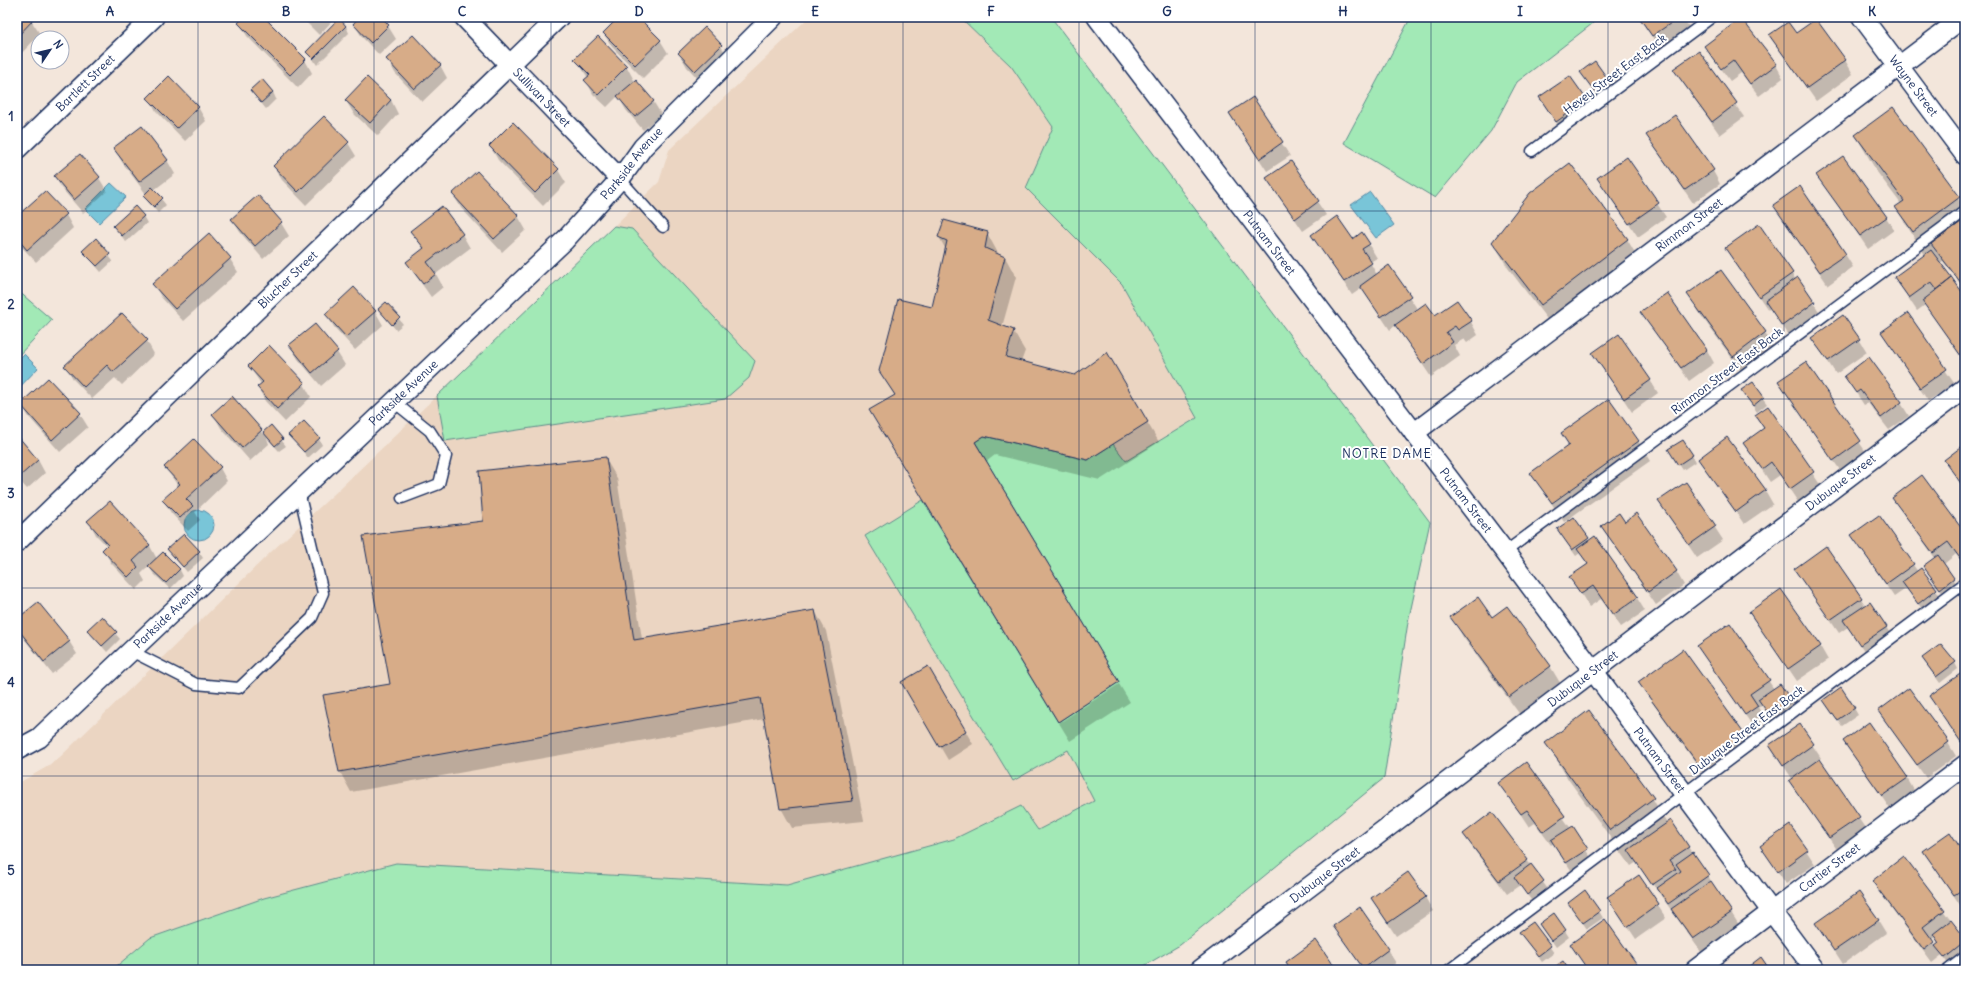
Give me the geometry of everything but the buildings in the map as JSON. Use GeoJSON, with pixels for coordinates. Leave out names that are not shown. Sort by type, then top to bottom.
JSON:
{"type":"FeatureCollection","features":[{"type":"Feature","properties":{"kind":"street","name":"Bartlett Street"},"geometry":{"type":"LineString","coordinates":[[17,149],[154,17]]}},
{"type":"Feature","properties":{"kind":"street","name":"Sullivan Street"},"geometry":{"type":"LineString","coordinates":[[464,17],[511,64],[620,179]]}},
{"type":"Feature","properties":{"kind":"street","name":"Blucher Street"},"geometry":{"type":"LineString","coordinates":[[17,542],[559,17]]}},
{"type":"Feature","properties":{"kind":"street","name":"Parkside Avenue"},"geometry":{"type":"LineString","coordinates":[[17,750],[39,738],[565,240],[620,179],[643,147],[774,17]]}},
{"type":"Feature","properties":{"kind":"street","name":"Putnam Street"},"geometry":{"type":"LineString","coordinates":[[1097,17],[1505,552],[1592,672],[1815,970]]}},
{"type":"Feature","properties":{"kind":"street","name":"Wayne Street"},"geometry":{"type":"LineString","coordinates":[[1862,17],[1965,155]]}},
{"type":"Feature","properties":{"kind":"street","name":"Rimmon Street"},"geometry":{"type":"LineString","coordinates":[[1414,433],[1964,17]]}},
{"type":"Feature","properties":{"kind":"street","name":"Dubuque Street"},"geometry":{"type":"LineString","coordinates":[[1200,970],[1965,388]]}},
{"type":"Feature","properties":{"kind":"street","name":"Cartier Street"},"geometry":{"type":"LineString","coordinates":[[1695,970],[1965,765]]}},
{"type":"Feature","properties":{"kind":"lane","name":"Hevey Street East Back"},"geometry":{"type":"LineString","coordinates":[[1532,151],[1712,17]]}},
{"type":"Feature","properties":{"kind":"lane"},"geometry":{"type":"LineString","coordinates":[[620,179],[663,227]]}},
{"type":"Feature","properties":{"kind":"lane","name":"Rimmon Street East Back"},"geometry":{"type":"LineString","coordinates":[[1505,552],[1965,211]]}},
{"type":"Feature","properties":{"kind":"lane"},"geometry":{"type":"LineString","coordinates":[[394,402],[430,431],[446,456],[439,484],[402,498]]}},
{"type":"Feature","properties":{"kind":"lane"},"geometry":{"type":"LineString","coordinates":[[131,651],[196,684],[240,688],[312,618],[323,593],[299,492]]}},
{"type":"Feature","properties":{"kind":"lane","name":"Dubuque Street East Back"},"geometry":{"type":"LineString","coordinates":[[1449,970],[1965,583]]}},
{"type":"Feature","properties":{"kind":"lane"},"geometry":{"type":"LineString","coordinates":[[1948,970],[1965,957]]}},
{"type":"Feature","properties":{"kind":"shaded area"},"geometry":{"type":"Polygon","coordinates":[[[809,17],[1051,17],[1430,522],[1408,622],[1384,778],[1180,945],[1137,970],[954,839],[787,885],[396,863],[264,898],[150,938],[112,970],[17,970],[17,784],[45,768],[60,757],[272,551],[333,495],[614,226],[659,182],[669,150],[809,17]],[[562,390],[618,420],[611,415],[562,390]]]}},
{"type":"Feature","properties":{"kind":"green space"},"geometry":{"type":"Polygon","coordinates":[[[960,17],[1051,17],[1430,522],[1408,622],[1384,778],[1180,945],[1137,970],[112,970],[150,938],[264,898],[396,863],[787,885],[954,839],[1021,806],[1038,830],[1094,801],[1068,750],[1013,781],[865,536],[923,500],[1058,722],[1119,682],[975,442],[984,436],[1088,460],[1113,444],[1126,461],[1197,418],[1122,284],[1026,188],[1053,127],[1011,66],[960,17]]]}},
{"type":"Feature","properties":{"kind":"green space"},"geometry":{"type":"Polygon","coordinates":[[[1411,17],[1601,17],[1517,82],[1491,131],[1435,198],[1344,143],[1411,17]]]}},
{"type":"Feature","properties":{"kind":"green space"},"geometry":{"type":"Polygon","coordinates":[[[614,226],[632,229],[755,361],[749,378],[725,399],[445,441],[437,396],[614,226]]]}},
{"type":"Feature","properties":{"kind":"green space"},"geometry":{"type":"Polygon","coordinates":[[[17,290],[52,320],[17,357],[17,290]]]}},
{"type":"Feature","properties":{"kind":"water"},"geometry":{"type":"Polygon","coordinates":[[[111,183],[126,197],[99,223],[85,209],[111,183]]]}},
{"type":"Feature","properties":{"kind":"water"},"geometry":{"type":"Polygon","coordinates":[[[1370,192],[1394,225],[1376,238],[1351,205],[1370,192]]]}},
{"type":"Feature","properties":{"kind":"water"},"geometry":{"type":"Polygon","coordinates":[[[24,354],[38,368],[17,390],[17,361],[24,354]]]}},
{"type":"Feature","properties":{"kind":"water"},"geometry":{"type":"Polygon","coordinates":[[[199,510],[210,514],[214,525],[210,536],[199,540],[188,536],[184,525],[188,514],[199,510]]]}},
{"type":"Feature","properties":{"kind":"district","name":"NOTRE DAME"},"geometry":{"type":"Point","coordinates":[1387,453]}}]}
